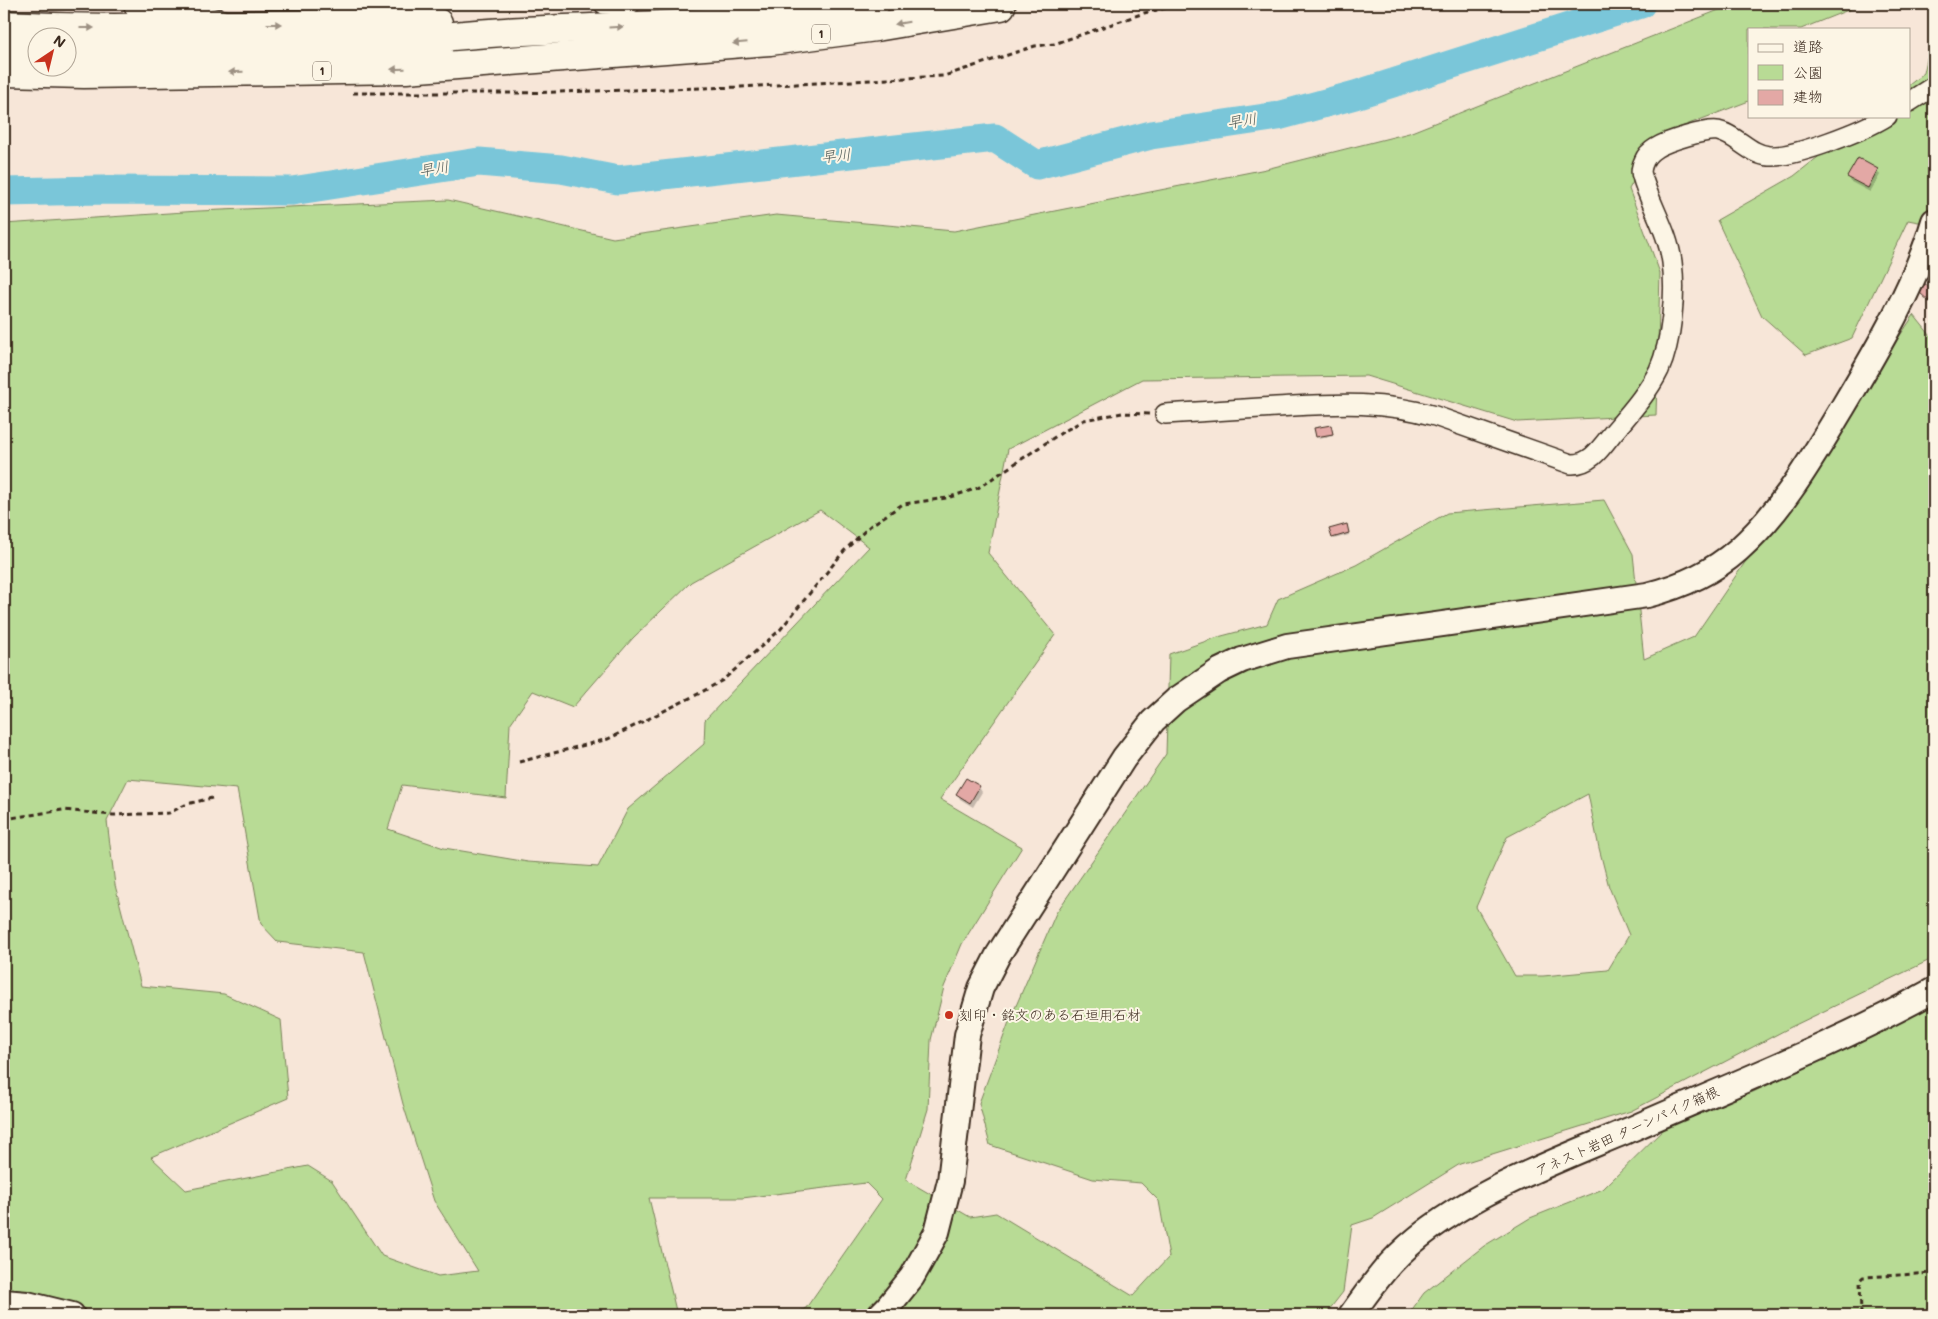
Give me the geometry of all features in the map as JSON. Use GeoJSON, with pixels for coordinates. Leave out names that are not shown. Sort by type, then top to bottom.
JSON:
{"type":"FeatureCollection","features":[{"type":"Feature","properties":{"kind":"highway","name":"1"},"geometry":{"type":"LineString","coordinates":[[138,4],[225,25]]}},
{"type":"Feature","properties":{"kind":"highway","name":"1"},"geometry":{"type":"LineString","coordinates":[[362,47],[447,36],[662,25],[807,14],[876,4]]}},
{"type":"Feature","properties":{"kind":"highway","name":"1"},"geometry":{"type":"LineString","coordinates":[[4,72],[94,74],[406,69],[770,41],[876,27],[1001,6]]}},
{"type":"Feature","properties":{"kind":"highway","name":"1"},"geometry":{"type":"LineString","coordinates":[[4,25],[169,28],[225,25],[417,23],[567,29]]}},
{"type":"Feature","properties":{"kind":"highway"},"geometry":{"type":"LineString","coordinates":[[4,46],[28,47]]}},
{"type":"Feature","properties":{"kind":"highway","name":"1"},"geometry":{"type":"LineString","coordinates":[[78,47],[362,47],[445,53],[639,51]]}},
{"type":"Feature","properties":{"kind":"street"},"geometry":{"type":"LineString","coordinates":[[604,4],[630,4]]}},
{"type":"Feature","properties":{"kind":"street"},"geometry":{"type":"LineString","coordinates":[[1910,101],[1934,86]]}},
{"type":"Feature","properties":{"kind":"street"},"geometry":{"type":"LineString","coordinates":[[1165,414],[1318,404],[1374,404],[1413,410],[1435,416],[1571,464],[1587,462],[1643,394],[1658,370],[1667,344],[1674,282],[1672,260],[1659,217],[1641,174],[1644,161],[1649,153],[1657,147],[1670,142],[1718,131],[1757,153],[1769,156],[1787,154],[1855,132],[1883,118]]}},
{"type":"Feature","properties":{"kind":"street"},"geometry":{"type":"LineString","coordinates":[[880,1315],[912,1277],[938,1232],[950,1181],[967,1035],[981,988],[998,955],[1072,838],[1124,758],[1153,721],[1176,700],[1219,671],[1242,660],[1287,646],[1647,595],[1672,589],[1715,567],[1736,552],[1774,513],[1818,448],[1867,366],[1913,277],[1934,221]]}},
{"type":"Feature","properties":{"kind":"street","name":"アネスト岩田 ターンパイク箱根"},"geometry":{"type":"LineString","coordinates":[[1351,1315],[1390,1264],[1423,1234],[1472,1201],[1543,1167],[1852,1033],[1934,990]]}},
{"type":"Feature","properties":{"kind":"street"},"geometry":{"type":"LineString","coordinates":[[4,1302],[27,1304],[72,1315]]}},
{"type":"Feature","properties":{"kind":"path"},"geometry":{"type":"LineString","coordinates":[[351,93],[519,94],[741,87],[944,76],[1035,46],[1054,44],[1144,13],[1183,4]]}},
{"type":"Feature","properties":{"kind":"path"},"geometry":{"type":"LineString","coordinates":[[519,762],[608,739],[692,698],[723,680],[780,630],[844,551],[870,526],[903,504],[947,498],[978,488],[1084,420],[1122,413],[1165,414]]}},
{"type":"Feature","properties":{"kind":"path"},"geometry":{"type":"LineString","coordinates":[[4,819],[63,810],[113,815],[169,813],[188,804],[212,798]]}},
{"type":"Feature","properties":{"kind":"path"},"geometry":{"type":"LineString","coordinates":[[1861,1315],[1860,1280],[1863,1277],[1934,1273]]}},
{"type":"Feature","properties":{"kind":"green space"},"geometry":{"type":"Polygon","coordinates":[[[1734,4],[1863,4],[1803,28],[1748,28],[1748,101],[1660,135],[1629,189],[1660,273],[1656,415],[1517,422],[1366,376],[1142,379],[1008,449],[988,553],[1055,635],[940,799],[1022,847],[962,944],[944,987],[931,1040],[928,1109],[906,1180],[970,1217],[996,1213],[1133,1296],[1169,1257],[1159,1201],[1141,1183],[1093,1179],[990,1145],[979,1103],[1009,1022],[1056,913],[1166,754],[1169,654],[1218,637],[1267,624],[1278,599],[1356,565],[1447,513],[1604,500],[1633,554],[1644,659],[1694,637],[1914,315],[1934,340],[1934,958],[1791,1027],[1631,1111],[1460,1164],[1373,1218],[1352,1225],[1343,1292],[1325,1315],[793,1315],[806,1308],[882,1199],[866,1183],[742,1198],[649,1198],[677,1315],[4,1315],[4,224],[199,211],[448,200],[613,238],[776,215],[954,231],[1266,169],[1409,133],[1734,4]],[[820,510],[691,582],[633,638],[573,707],[533,691],[510,724],[506,798],[402,785],[388,829],[444,848],[528,862],[598,867],[628,809],[704,744],[705,720],[869,547],[820,510]],[[128,779],[107,821],[115,885],[141,986],[224,994],[281,1020],[288,1098],[151,1157],[186,1190],[308,1166],[332,1181],[382,1256],[438,1276],[478,1271],[434,1201],[403,1104],[364,952],[278,942],[261,924],[237,789],[128,779]],[[1588,794],[1507,837],[1476,907],[1515,976],[1543,976],[1608,970],[1629,935],[1609,887],[1588,794]]]}},
{"type":"Feature","properties":{"kind":"green space"},"geometry":{"type":"Polygon","coordinates":[[[1934,27],[1934,225],[1908,220],[1852,338],[1806,355],[1762,316],[1717,220],[1794,176],[1867,118],[1910,118],[1910,84],[1924,73],[1934,27]]]}},
{"type":"Feature","properties":{"kind":"green space"},"geometry":{"type":"Polygon","coordinates":[[[1934,1004],[1934,1315],[1408,1315],[1424,1293],[1484,1246],[1530,1218],[1603,1189],[1674,1119],[1753,1092],[1934,1004]]]}},
{"type":"Feature","properties":{"kind":"building"},"geometry":{"type":"Polygon","coordinates":[[[1858,158],[1878,169],[1868,188],[1847,177],[1858,158]]]}},
{"type":"Feature","properties":{"kind":"building"},"geometry":{"type":"Polygon","coordinates":[[[1924,283],[1934,291],[1934,306],[1918,291],[1924,283]]]}},
{"type":"Feature","properties":{"kind":"building"},"geometry":{"type":"Polygon","coordinates":[[[1331,425],[1333,434],[1316,437],[1314,428],[1331,425]]]}},
{"type":"Feature","properties":{"kind":"building"},"geometry":{"type":"Polygon","coordinates":[[[1347,524],[1349,533],[1332,538],[1329,529],[1347,524]]]}},
{"type":"Feature","properties":{"kind":"building"},"geometry":{"type":"Polygon","coordinates":[[[966,778],[980,786],[970,803],[956,794],[966,778]]]}},
{"type":"Feature","properties":{"kind":"waterway","name":"早川"},"geometry":{"type":"LineString","coordinates":[[4,192],[101,190],[292,191],[479,162],[561,169],[618,180],[995,138],[1037,165],[1151,135],[1278,116],[1355,95],[1641,4]]}},
{"type":"Feature","properties":{"kind":"place","name":"刻印・銘文のある石垣用石材"},"geometry":{"type":"Point","coordinates":[949,1015]}}]}
